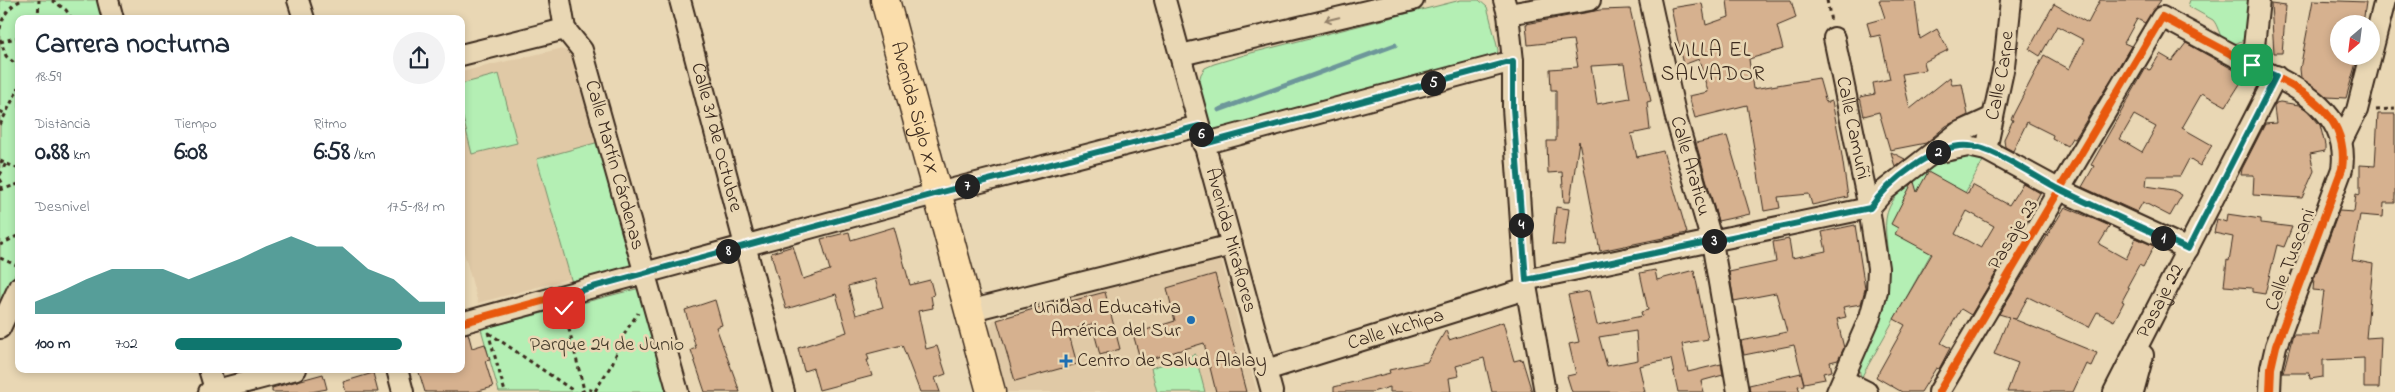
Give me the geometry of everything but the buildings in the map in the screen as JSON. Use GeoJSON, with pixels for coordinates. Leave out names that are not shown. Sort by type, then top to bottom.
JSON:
{"type":"FeatureCollection","features":[{"type":"Feature","properties":{"kind":"highway","name":"Avenida Siglo XX"},"geometry":{"type":"LineString","coordinates":[[868,0],[968,311],[991,392]]}},
{"type":"Feature","properties":{"kind":"highway","name":"Avenida Siglo XX"},"geometry":{"type":"LineString","coordinates":[[885,0],[972,392]]}},
{"type":"Feature","properties":{"kind":"street"},"geometry":{"type":"LineString","coordinates":[[108,0],[112,15]]}},
{"type":"Feature","properties":{"kind":"street"},"geometry":{"type":"LineString","coordinates":[[298,0],[303,15]]}},
{"type":"Feature","properties":{"kind":"street","name":"Calle Martín Cárdenas"},"geometry":{"type":"LineString","coordinates":[[560,0],[566,29],[582,50],[646,272],[678,392]]}},
{"type":"Feature","properties":{"kind":"street","name":"Calle 31 de Octubre"},"geometry":{"type":"LineString","coordinates":[[680,0],[784,392]]}},
{"type":"Feature","properties":{"kind":"street","name":"Avenida Miraflores"},"geometry":{"type":"LineString","coordinates":[[1165,0],[1272,392]]}},
{"type":"Feature","properties":{"kind":"street"},"geometry":{"type":"LineString","coordinates":[[1181,56],[1413,0]]}},
{"type":"Feature","properties":{"kind":"street"},"geometry":{"type":"LineString","coordinates":[[1545,392],[1526,284],[1513,108],[1513,61],[1506,7],[1590,0]]}},
{"type":"Feature","properties":{"kind":"street","name":"Calle Araticu"},"geometry":{"type":"LineString","coordinates":[[1650,0],[1676,118],[1712,242],[1738,392]]}},
{"type":"Feature","properties":{"kind":"street","name":"Calle Carpe"},"geometry":{"type":"LineString","coordinates":[[1986,150],[2004,66],[2011,0]]}},
{"type":"Feature","properties":{"kind":"street"},"geometry":{"type":"LineString","coordinates":[[2259,0],[2252,65],[2294,86],[2320,106],[2335,124],[2342,140]]}},
{"type":"Feature","properties":{"kind":"street"},"geometry":{"type":"LineString","coordinates":[[2342,140],[2358,110],[2385,0]]}},
{"type":"Feature","properties":{"kind":"street","name":"Pasaje 23"},"geometry":{"type":"LineString","coordinates":[[1939,392],[2162,17],[2252,65]]}},
{"type":"Feature","properties":{"kind":"street"},"geometry":{"type":"LineString","coordinates":[[465,54],[566,29]]}},
{"type":"Feature","properties":{"kind":"street","name":"Calle Camuñi"},"geometry":{"type":"LineString","coordinates":[[1834,38],[1870,208],[1878,268],[1877,291],[1870,317],[1840,386]]}},
{"type":"Feature","properties":{"kind":"street"},"geometry":{"type":"LineString","coordinates":[[465,323],[486,325],[560,296],[930,196],[1201,135],[1513,61]]}},
{"type":"Feature","properties":{"kind":"street","name":"Pasaje 22"},"geometry":{"type":"LineString","coordinates":[[2114,392],[2276,76]]}},
{"type":"Feature","properties":{"kind":"street"},"geometry":{"type":"LineString","coordinates":[[1870,208],[1885,190],[1935,153],[1958,133],[1993,117]]}},
{"type":"Feature","properties":{"kind":"street","name":"Calle Tuscani"},"geometry":{"type":"LineString","coordinates":[[2270,392],[2271,368],[2276,346],[2342,169],[2345,154],[2342,140]]}},
{"type":"Feature","properties":{"kind":"street"},"geometry":{"type":"LineString","coordinates":[[1935,153],[1968,146],[1986,150],[2060,190],[2188,249]]}},
{"type":"Feature","properties":{"kind":"street","name":"Calle Ikchipa"},"geometry":{"type":"LineString","coordinates":[[1266,370],[1526,284],[1870,208]]}},
{"type":"Feature","properties":{"kind":"street"},"geometry":{"type":"LineString","coordinates":[[968,311],[1232,245]]}},
{"type":"Feature","properties":{"kind":"street"},"geometry":{"type":"LineString","coordinates":[[0,328],[15,296]]}},
{"type":"Feature","properties":{"kind":"street"},"geometry":{"type":"LineString","coordinates":[[2134,392],[2156,312]]}},
{"type":"Feature","properties":{"kind":"street"},"geometry":{"type":"LineString","coordinates":[[210,373],[213,392],[282,373]]}},
{"type":"Feature","properties":{"kind":"street"},"geometry":{"type":"LineString","coordinates":[[398,373],[403,392]]}},
{"type":"Feature","properties":{"kind":"street"},"geometry":{"type":"LineString","coordinates":[[1840,386],[1867,392]]}},
{"type":"Feature","properties":{"kind":"path"},"geometry":{"type":"LineString","coordinates":[[0,29],[5,15],[22,0]]}},
{"type":"Feature","properties":{"kind":"path"},"geometry":{"type":"LineString","coordinates":[[38,15],[39,0]]}},
{"type":"Feature","properties":{"kind":"path"},"geometry":{"type":"LineString","coordinates":[[52,0],[66,10],[69,15]]}},
{"type":"Feature","properties":{"kind":"path"},"geometry":{"type":"LineString","coordinates":[[15,38],[0,41],[6,56],[15,64]]}},
{"type":"Feature","properties":{"kind":"path"},"geometry":{"type":"LineString","coordinates":[[0,125],[15,95]]}},
{"type":"Feature","properties":{"kind":"path"},"geometry":{"type":"LineString","coordinates":[[0,111],[5,114]]}},
{"type":"Feature","properties":{"kind":"path"},"geometry":{"type":"LineString","coordinates":[[0,161],[15,167]]}},
{"type":"Feature","properties":{"kind":"path"},"geometry":{"type":"LineString","coordinates":[[0,175],[6,164]]}},
{"type":"Feature","properties":{"kind":"path"},"geometry":{"type":"LineString","coordinates":[[0,179],[3,184],[0,190]]}},
{"type":"Feature","properties":{"kind":"path"},"geometry":{"type":"LineString","coordinates":[[0,190],[15,185]]}},
{"type":"Feature","properties":{"kind":"path"},"geometry":{"type":"LineString","coordinates":[[0,245],[15,237]]}},
{"type":"Feature","properties":{"kind":"path"},"geometry":{"type":"LineString","coordinates":[[0,258],[15,265]]}},
{"type":"Feature","properties":{"kind":"path"},"geometry":{"type":"LineString","coordinates":[[560,296],[583,391],[596,391],[612,364],[626,331],[642,307]]}},
{"type":"Feature","properties":{"kind":"path"},"geometry":{"type":"LineString","coordinates":[[486,325],[505,392]]}},
{"type":"Feature","properties":{"kind":"path"},"geometry":{"type":"LineString","coordinates":[[486,325],[575,392]]}},
{"type":"Feature","properties":{"kind":"shaded area"},"geometry":{"type":"Polygon","coordinates":[[[559,49],[572,52],[576,56],[599,142],[537,159],[571,278],[478,303],[465,256],[465,71],[559,49]]]}},
{"type":"Feature","properties":{"kind":"shaded area"},"geometry":{"type":"Polygon","coordinates":[[[1220,255],[1257,392],[1007,392],[990,330],[993,320],[1220,255]]]}},
{"type":"Feature","properties":{"kind":"green space"},"geometry":{"type":"Polygon","coordinates":[[[0,0],[98,0],[102,15],[15,15],[15,274],[0,305],[0,0]]]}},
{"type":"Feature","properties":{"kind":"green space"},"geometry":{"type":"Polygon","coordinates":[[[1461,0],[1479,0],[1487,7],[1498,50],[1497,55],[1211,137],[1197,89],[1201,74],[1205,68],[1251,53],[1461,0]]]}},
{"type":"Feature","properties":{"kind":"green space"},"geometry":{"type":"Polygon","coordinates":[[[2190,0],[2249,0],[2245,39],[2237,43],[2226,43],[2213,20],[2188,6],[2190,0]]]}},
{"type":"Feature","properties":{"kind":"green space"},"geometry":{"type":"Polygon","coordinates":[[[499,74],[517,143],[472,154],[465,126],[465,83],[499,74]]]}},
{"type":"Feature","properties":{"kind":"green space"},"geometry":{"type":"Polygon","coordinates":[[[599,142],[633,266],[572,283],[537,159],[599,142]]]}},
{"type":"Feature","properties":{"kind":"green space"},"geometry":{"type":"Polygon","coordinates":[[[1970,156],[1983,161],[1861,378],[1859,361],[1861,348],[1882,294],[1887,272],[1886,219],[1890,207],[1906,185],[1918,176],[1945,162],[1970,156]]]}},
{"type":"Feature","properties":{"kind":"green space","name":"Parque 24 de Junio"},"geometry":{"type":"Polygon","coordinates":[[[640,288],[669,392],[499,392],[481,329],[640,288]]]}},
{"type":"Feature","properties":{"kind":"green space"},"geometry":{"type":"Polygon","coordinates":[[[1195,354],[1205,392],[1157,392],[1151,368],[1195,354]]]}},
{"type":"Feature","properties":{"kind":"waterway"},"geometry":{"type":"LineString","coordinates":[[1219,110],[1395,45]]}},
{"type":"Feature","properties":{"kind":"cycle path"},"geometry":{"type":"LineString","coordinates":[[1939,392],[2162,17],[2299,90],[2327,114],[2337,130],[2342,148],[2342,169],[2276,346],[2271,368],[2270,392]]}},
{"type":"Feature","properties":{"kind":"cycle path"},"geometry":{"type":"LineString","coordinates":[[465,322],[938,193],[1199,126]]}},
{"type":"Feature","properties":{"kind":"place","name":"Unidad Educativa América del Sur"},"geometry":{"type":"Point","coordinates":[1191,320]}},
{"type":"Feature","properties":{"kind":"place","name":"Centro de Salud Alalay"},"geometry":{"type":"Point","coordinates":[1066,361]}},
{"type":"Feature","properties":{"kind":"district","name":"VILLA EL SALVADOR"},"geometry":{"type":"Point","coordinates":[1713,63]}},
{"type":"Feature","properties":{"kind":"route"},"geometry":{"type":"LineString","coordinates":[[564,308],[560,296],[938,193],[1199,126],[1204,144],[1513,61],[1513,108],[1526,280],[1870,208],[1885,190],[1919,163],[1935,153],[1968,146],[1986,150],[2060,190],[2188,249],[2276,76],[2252,65]]}}]}
